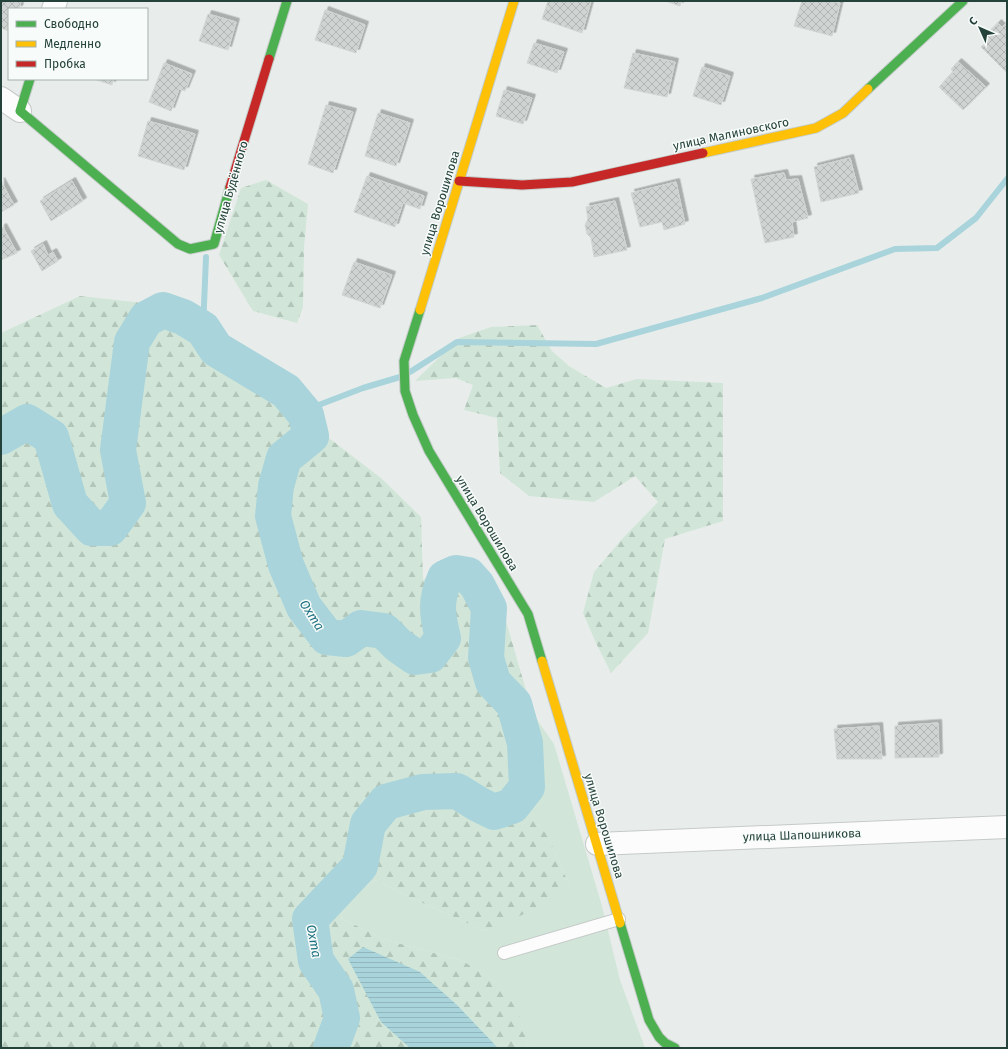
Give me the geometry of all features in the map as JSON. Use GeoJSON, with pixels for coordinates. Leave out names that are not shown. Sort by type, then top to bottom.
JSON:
{"type":"FeatureCollection","features":[{"type":"Feature","properties":{"kind":"street","name":"улица Будённого"},"geometry":{"type":"LineString","coordinates":[[20,111],[178,244],[190,249],[214,244],[227,196],[287,1]]}},
{"type":"Feature","properties":{"kind":"street","name":"улица Ворошилова"},"geometry":{"type":"LineString","coordinates":[[514,1],[404,361],[405,391],[413,415],[429,451],[528,614],[649,1020],[654,1031],[664,1043],[674,1048]]}},
{"type":"Feature","properties":{"kind":"street","name":"улица Малиновского"},"geometry":{"type":"LineString","coordinates":[[459,181],[522,184],[572,182],[816,128],[843,113],[963,1]]}},
{"type":"Feature","properties":{"kind":"street"},"geometry":{"type":"LineString","coordinates":[[1,98],[20,111],[30,80]]}},
{"type":"Feature","properties":{"kind":"street","name":"улица Шапошникова"},"geometry":{"type":"LineString","coordinates":[[597,844],[1007,827]]}},
{"type":"Feature","properties":{"kind":"lane"},"geometry":{"type":"LineString","coordinates":[[504,953],[619,919]]}},
{"type":"Feature","properties":{"kind":"green space"},"geometry":{"type":"Polygon","coordinates":[[[266,180],[308,204],[304,248],[303,307],[297,323],[253,311],[219,255],[241,188],[266,180]]]}},
{"type":"Feature","properties":{"kind":"green space"},"geometry":{"type":"Polygon","coordinates":[[[80,296],[189,308],[213,329],[201,348],[233,371],[269,388],[291,409],[381,478],[421,517],[423,580],[457,561],[479,572],[506,621],[533,714],[532,791],[529,813],[548,836],[570,887],[540,907],[485,931],[407,896],[376,880],[348,896],[341,918],[383,939],[463,961],[512,993],[529,1048],[1,1048],[1,333],[80,296]]]}},
{"type":"Feature","properties":{"kind":"green space"},"geometry":{"type":"Polygon","coordinates":[[[537,325],[552,351],[569,366],[606,388],[637,379],[723,383],[723,521],[665,539],[648,633],[611,673],[583,613],[594,572],[623,538],[658,502],[635,476],[594,502],[529,496],[500,473],[497,418],[464,410],[473,385],[456,378],[415,381],[459,338],[491,327],[537,325]]]}},
{"type":"Feature","properties":{"kind":"green space"},"geometry":{"type":"Polygon","coordinates":[[[533,714],[554,744],[602,906],[620,980],[645,1048],[529,1048],[511,993],[463,961],[383,939],[341,918],[348,896],[376,880],[407,896],[485,931],[570,887],[548,836],[529,813],[532,791],[533,714]]]}},
{"type":"Feature","properties":{"kind":"water"},"geometry":{"type":"Polygon","coordinates":[[[363,947],[420,972],[457,1005],[498,1048],[410,1048],[381,1022],[348,959],[363,947]]]}},
{"type":"Feature","properties":{"kind":"building"},"geometry":{"type":"Polygon","coordinates":[[[1,1],[21,1],[19,8],[8,8],[8,31],[1,28],[1,1]]]}},
{"type":"Feature","properties":{"kind":"building"},"geometry":{"type":"Polygon","coordinates":[[[548,1],[591,1],[582,33],[542,19],[548,1]]]}},
{"type":"Feature","properties":{"kind":"building"},"geometry":{"type":"Polygon","coordinates":[[[665,1],[681,1],[680,6],[665,1]]]}},
{"type":"Feature","properties":{"kind":"building"},"geometry":{"type":"Polygon","coordinates":[[[802,1],[829,1],[840,3],[832,36],[794,26],[802,1]]]}},
{"type":"Feature","properties":{"kind":"building"},"geometry":{"type":"Polygon","coordinates":[[[325,10],[365,25],[356,53],[315,40],[325,10]]]}},
{"type":"Feature","properties":{"kind":"building"},"geometry":{"type":"Polygon","coordinates":[[[208,14],[236,22],[228,50],[199,41],[208,14]]]}},
{"type":"Feature","properties":{"kind":"building"},"geometry":{"type":"Polygon","coordinates":[[[1007,22],[1006,72],[981,47],[990,39],[986,35],[998,23],[1002,27],[1007,22]]]}},
{"type":"Feature","properties":{"kind":"building"},"geometry":{"type":"Polygon","coordinates":[[[534,43],[564,52],[557,73],[527,63],[534,43]]]}},
{"type":"Feature","properties":{"kind":"building"},"geometry":{"type":"Polygon","coordinates":[[[633,53],[675,62],[667,97],[624,88],[633,53]]]}},
{"type":"Feature","properties":{"kind":"building"},"geometry":{"type":"Polygon","coordinates":[[[958,62],[986,87],[963,110],[939,87],[953,72],[951,69],[958,62]]]}},
{"type":"Feature","properties":{"kind":"building"},"geometry":{"type":"Polygon","coordinates":[[[164,63],[192,74],[185,91],[179,89],[171,111],[149,102],[164,63]]]}},
{"type":"Feature","properties":{"kind":"building"},"geometry":{"type":"Polygon","coordinates":[[[702,67],[730,76],[721,105],[693,96],[702,67]]]}},
{"type":"Feature","properties":{"kind":"building"},"geometry":{"type":"Polygon","coordinates":[[[97,80],[113,80],[112,85],[97,80]]]}},
{"type":"Feature","properties":{"kind":"building"},"geometry":{"type":"Polygon","coordinates":[[[504,90],[532,98],[523,124],[496,116],[504,90]]]}},
{"type":"Feature","properties":{"kind":"building"},"geometry":{"type":"Polygon","coordinates":[[[326,105],[353,112],[333,173],[308,164],[326,105]]]}},
{"type":"Feature","properties":{"kind":"building"},"geometry":{"type":"Polygon","coordinates":[[[378,113],[410,123],[396,166],[365,156],[378,113]]]}},
{"type":"Feature","properties":{"kind":"building"},"geometry":{"type":"Polygon","coordinates":[[[148,121],[195,134],[184,170],[138,156],[148,121]]]}},
{"type":"Feature","properties":{"kind":"building"},"geometry":{"type":"Polygon","coordinates":[[[850,158],[859,193],[821,202],[814,167],[850,158]]]}},
{"type":"Feature","properties":{"kind":"building"},"geometry":{"type":"Polygon","coordinates":[[[784,173],[786,180],[798,179],[808,218],[792,222],[794,237],[765,243],[751,179],[784,173]]]}},
{"type":"Feature","properties":{"kind":"building"},"geometry":{"type":"Polygon","coordinates":[[[367,176],[424,196],[420,209],[403,203],[395,227],[354,212],[367,176]]]}},
{"type":"Feature","properties":{"kind":"building"},"geometry":{"type":"Polygon","coordinates":[[[1,181],[14,205],[1,212],[1,181]]]}},
{"type":"Feature","properties":{"kind":"building"},"geometry":{"type":"Polygon","coordinates":[[[72,181],[83,201],[51,221],[40,201],[72,181]]]}},
{"type":"Feature","properties":{"kind":"building"},"geometry":{"type":"Polygon","coordinates":[[[676,182],[685,224],[664,230],[662,222],[640,227],[631,193],[676,182]]]}},
{"type":"Feature","properties":{"kind":"building"},"geometry":{"type":"Polygon","coordinates":[[[615,201],[627,250],[594,257],[591,238],[587,234],[585,225],[588,219],[586,207],[615,201]]]}},
{"type":"Feature","properties":{"kind":"building"},"geometry":{"type":"Polygon","coordinates":[[[3,227],[17,253],[1,260],[1,228],[3,227]]]}},
{"type":"Feature","properties":{"kind":"building"},"geometry":{"type":"Polygon","coordinates":[[[43,244],[48,255],[53,252],[58,261],[42,271],[31,251],[43,244]]]}},
{"type":"Feature","properties":{"kind":"building"},"geometry":{"type":"Polygon","coordinates":[[[354,262],[392,275],[380,308],[342,295],[354,262]]]}},
{"type":"Feature","properties":{"kind":"building"},"geometry":{"type":"Polygon","coordinates":[[[938,723],[939,757],[895,758],[895,726],[938,723]]]}},
{"type":"Feature","properties":{"kind":"building"},"geometry":{"type":"Polygon","coordinates":[[[879,726],[882,759],[837,759],[834,729],[879,726]]]}},
{"type":"Feature","properties":{"kind":"waterway"},"geometry":{"type":"LineString","coordinates":[[410,372],[457,342],[596,344],[762,298],[895,249],[937,248],[976,218],[1007,179]]}},
{"type":"Feature","properties":{"kind":"waterway"},"geometry":{"type":"LineString","coordinates":[[203,329],[206,257]]}},
{"type":"Feature","properties":{"kind":"waterway","name":"Охта"},"geometry":{"type":"LineString","coordinates":[[1,437],[27,422],[51,437],[70,504],[92,528],[110,528],[128,503],[118,450],[132,342],[146,319],[163,310],[183,317],[203,329],[216,349],[286,391],[306,415],[311,436],[284,458],[276,486],[273,516],[286,565],[304,607],[327,637],[346,639],[361,628],[384,631],[398,645],[415,657],[430,655],[443,638],[438,615],[438,601],[445,578],[456,573],[468,575],[477,585],[489,608],[486,658],[493,682],[514,704],[525,743],[527,787],[512,806],[494,812],[457,791],[423,792],[386,802],[368,824],[360,866],[310,919],[316,961],[336,990],[342,1018],[331,1048]]}},
{"type":"Feature","properties":{"kind":"waterway"},"geometry":{"type":"LineString","coordinates":[[303,411],[363,388],[400,377]]}},
{"type":"Feature","properties":{"kind":"traffic: fast"},"geometry":{"type":"LineString","coordinates":[[269,59],[287,1]]}},
{"type":"Feature","properties":{"kind":"traffic: fast"},"geometry":{"type":"LineString","coordinates":[[868,89],[963,1]]}},
{"type":"Feature","properties":{"kind":"traffic: fast"},"geometry":{"type":"LineString","coordinates":[[30,80],[20,111],[178,244],[190,249],[214,244],[230,187]]}},
{"type":"Feature","properties":{"kind":"traffic: fast"},"geometry":{"type":"LineString","coordinates":[[420,310],[404,361],[405,391],[413,415],[429,451],[528,614],[542,661]]}},
{"type":"Feature","properties":{"kind":"traffic: fast"},"geometry":{"type":"LineString","coordinates":[[620,923],[649,1020],[659,1037],[665,1043],[675,1048]]}},
{"type":"Feature","properties":{"kind":"traffic: slow"},"geometry":{"type":"LineString","coordinates":[[420,310],[514,1]]}},
{"type":"Feature","properties":{"kind":"traffic: slow"},"geometry":{"type":"LineString","coordinates":[[703,153],[816,128],[843,113],[868,89]]}},
{"type":"Feature","properties":{"kind":"traffic: slow"},"geometry":{"type":"LineString","coordinates":[[542,661],[620,923]]}},
{"type":"Feature","properties":{"kind":"traffic: jam"},"geometry":{"type":"LineString","coordinates":[[230,187],[269,59]]}},
{"type":"Feature","properties":{"kind":"traffic: jam"},"geometry":{"type":"LineString","coordinates":[[459,181],[522,185],[572,182],[703,153]]}}]}
